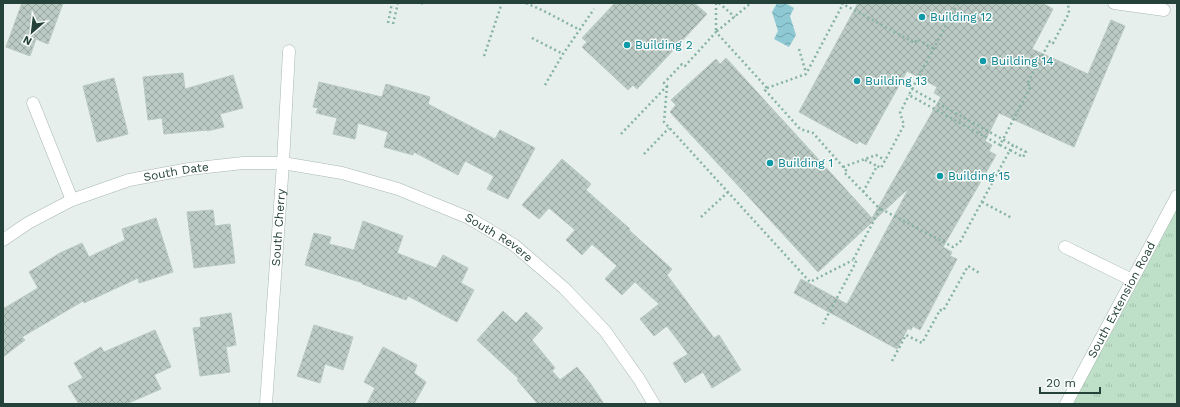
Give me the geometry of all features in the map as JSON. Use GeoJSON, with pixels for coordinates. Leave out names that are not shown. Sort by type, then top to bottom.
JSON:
{"type":"FeatureCollection","features":[{"type":"Feature","properties":{"kind":"street"},"geometry":{"type":"LineString","coordinates":[[1114,3],[1164,10]]}},
{"type":"Feature","properties":{"kind":"street","name":"South Cherry"},"geometry":{"type":"LineString","coordinates":[[266,404],[283,163],[289,51]]}},
{"type":"Feature","properties":{"kind":"street"},"geometry":{"type":"LineString","coordinates":[[33,103],[72,200]]}},
{"type":"Feature","properties":{"kind":"street","name":"South Date"},"geometry":{"type":"LineString","coordinates":[[3,240],[28,222],[72,200],[129,180],[189,168],[243,163],[283,163]]}},
{"type":"Feature","properties":{"kind":"street","name":"South Revere"},"geometry":{"type":"LineString","coordinates":[[283,163],[342,173],[398,189],[469,218],[514,245],[564,288],[605,331],[639,379],[654,404]]}},
{"type":"Feature","properties":{"kind":"street","name":"South Extension Road"},"geometry":{"type":"LineString","coordinates":[[1066,404],[1177,196]]}},
{"type":"Feature","properties":{"kind":"street"},"geometry":{"type":"LineString","coordinates":[[1065,247],[1132,280]]}},
{"type":"Feature","properties":{"kind":"path"},"geometry":{"type":"LineString","coordinates":[[388,22],[392,3]]}},
{"type":"Feature","properties":{"kind":"path"},"geometry":{"type":"LineString","coordinates":[[393,24],[398,3]]}},
{"type":"Feature","properties":{"kind":"path"},"geometry":{"type":"LineString","coordinates":[[484,56],[502,3]]}},
{"type":"Feature","properties":{"kind":"path"},"geometry":{"type":"LineString","coordinates":[[526,3],[544,10],[580,30]]}},
{"type":"Feature","properties":{"kind":"path"},"geometry":{"type":"LineString","coordinates":[[716,3],[716,32],[767,88],[765,90],[800,129],[813,133],[846,170],[844,172],[880,209],[953,247],[960,242],[1013,145]]}},
{"type":"Feature","properties":{"kind":"path"},"geometry":{"type":"LineString","coordinates":[[719,3],[735,17]]}},
{"type":"Feature","properties":{"kind":"path"},"geometry":{"type":"LineString","coordinates":[[751,3],[716,32],[684,66],[682,64],[664,83],[667,86],[664,122],[810,282],[853,260],[880,209]]}},
{"type":"Feature","properties":{"kind":"path"},"geometry":{"type":"LineString","coordinates":[[865,159],[881,168],[904,125],[900,113],[958,3]]}},
{"type":"Feature","properties":{"kind":"path"},"geometry":{"type":"LineString","coordinates":[[1000,145],[1031,86],[1027,84],[1050,41],[1053,43],[1069,13],[1068,3]]}},
{"type":"Feature","properties":{"kind":"path"},"geometry":{"type":"LineString","coordinates":[[767,88],[806,74],[842,4],[915,43],[917,39],[934,49]]}},
{"type":"Feature","properties":{"kind":"path"},"geometry":{"type":"LineString","coordinates":[[545,84],[563,54],[594,10]]}},
{"type":"Feature","properties":{"kind":"path"},"geometry":{"type":"LineString","coordinates":[[532,38],[563,54]]}},
{"type":"Feature","properties":{"kind":"path"},"geometry":{"type":"LineString","coordinates":[[799,49],[806,74]]}},
{"type":"Feature","properties":{"kind":"path"},"geometry":{"type":"LineString","coordinates":[[621,134],[667,86]]}},
{"type":"Feature","properties":{"kind":"path"},"geometry":{"type":"LineString","coordinates":[[909,95],[1023,157],[1026,152],[912,89]]}},
{"type":"Feature","properties":{"kind":"path"},"geometry":{"type":"LineString","coordinates":[[934,108],[937,103]]}},
{"type":"Feature","properties":{"kind":"path"},"geometry":{"type":"LineString","coordinates":[[944,114],[947,109]]}},
{"type":"Feature","properties":{"kind":"path"},"geometry":{"type":"LineString","coordinates":[[966,126],[969,120]]}},
{"type":"Feature","properties":{"kind":"path"},"geometry":{"type":"LineString","coordinates":[[644,154],[669,128]]}},
{"type":"Feature","properties":{"kind":"path"},"geometry":{"type":"LineString","coordinates":[[990,139],[993,134]]}},
{"type":"Feature","properties":{"kind":"path"},"geometry":{"type":"LineString","coordinates":[[843,167],[876,155],[885,160]]}},
{"type":"Feature","properties":{"kind":"path"},"geometry":{"type":"LineString","coordinates":[[863,192],[877,166]]}},
{"type":"Feature","properties":{"kind":"path"},"geometry":{"type":"LineString","coordinates":[[701,217],[728,192]]}},
{"type":"Feature","properties":{"kind":"path"},"geometry":{"type":"LineString","coordinates":[[982,202],[1012,218]]}},
{"type":"Feature","properties":{"kind":"path"},"geometry":{"type":"LineString","coordinates":[[823,324],[856,262],[853,260]]}},
{"type":"Feature","properties":{"kind":"path"},"geometry":{"type":"LineString","coordinates":[[892,361],[906,335],[922,343],[940,310],[943,311],[968,266],[981,274]]}},
{"type":"Feature","properties":{"kind":"green space"},"geometry":{"type":"Polygon","coordinates":[[[1177,196],[1177,404],[1066,404],[1177,196]]]}},
{"type":"Feature","properties":{"kind":"water"},"geometry":{"type":"Polygon","coordinates":[[[777,3],[785,3],[794,8],[790,16],[796,35],[789,47],[774,39],[778,31],[772,12],[777,3]]]}},
{"type":"Feature","properties":{"kind":"building"},"geometry":{"type":"Polygon","coordinates":[[[22,3],[63,3],[48,44],[36,39],[30,56],[6,47],[22,3]]]}},
{"type":"Feature","properties":{"kind":"building","name":"Building 2"},"geometry":{"type":"Polygon","coordinates":[[[615,3],[694,3],[707,14],[637,89],[633,85],[628,90],[582,47],[587,42],[582,38],[615,3]]]}},
{"type":"Feature","properties":{"kind":"building"},"geometry":{"type":"Polygon","coordinates":[[[858,3],[1042,3],[1053,9],[1032,49],[1088,74],[1111,20],[1125,26],[1074,147],[999,113],[985,141],[992,145],[989,151],[996,155],[943,247],[952,252],[950,256],[957,259],[920,330],[913,326],[911,330],[908,328],[897,349],[794,293],[801,279],[847,304],[909,188],[818,272],[670,112],[676,105],[671,100],[716,59],[720,64],[726,58],[872,218],[941,97],[934,93],[937,87],[907,71],[866,145],[859,141],[857,144],[799,112],[858,3]]]}},
{"type":"Feature","properties":{"kind":"building"},"geometry":{"type":"Polygon","coordinates":[[[183,73],[185,89],[233,75],[243,108],[220,114],[224,127],[207,131],[164,134],[162,118],[148,120],[143,77],[183,73]]]}},
{"type":"Feature","properties":{"kind":"building"},"geometry":{"type":"Polygon","coordinates":[[[114,78],[128,134],[97,142],[83,86],[114,78]]]}},
{"type":"Feature","properties":{"kind":"building"},"geometry":{"type":"Polygon","coordinates":[[[319,82],[382,97],[386,84],[430,97],[428,104],[495,139],[500,130],[535,148],[508,199],[487,189],[494,176],[465,161],[458,175],[414,152],[413,155],[384,147],[388,132],[358,123],[355,139],[333,134],[337,118],[316,113],[318,108],[313,107],[319,82]]]}},
{"type":"Feature","properties":{"kind":"building"},"geometry":{"type":"Polygon","coordinates":[[[562,159],[591,184],[586,190],[672,269],[667,275],[714,338],[719,335],[741,370],[712,388],[703,372],[685,383],[673,363],[688,354],[667,326],[654,336],[640,319],[659,304],[635,282],[622,295],[605,279],[617,266],[592,244],[582,255],[566,240],[575,230],[549,208],[539,219],[522,205],[562,159]]]}},
{"type":"Feature","properties":{"kind":"building"},"geometry":{"type":"Polygon","coordinates":[[[213,210],[215,226],[230,224],[235,263],[194,268],[187,212],[213,210]]]}},
{"type":"Feature","properties":{"kind":"building"},"geometry":{"type":"Polygon","coordinates":[[[156,218],[173,272],[139,283],[138,278],[84,303],[83,301],[22,337],[25,340],[3,357],[3,309],[38,288],[29,272],[60,253],[82,243],[89,257],[125,240],[122,229],[156,218]]]}},
{"type":"Feature","properties":{"kind":"building"},"geometry":{"type":"Polygon","coordinates":[[[363,221],[403,236],[397,253],[436,268],[443,255],[468,268],[461,283],[474,290],[457,322],[408,296],[406,300],[362,284],[363,283],[305,265],[314,233],[331,237],[329,244],[354,250],[363,221]]]}},
{"type":"Feature","properties":{"kind":"building"},"geometry":{"type":"Polygon","coordinates":[[[503,311],[516,323],[526,312],[543,328],[532,340],[555,368],[552,371],[560,380],[577,367],[604,404],[538,404],[517,380],[519,379],[477,340],[503,311]]]}},
{"type":"Feature","properties":{"kind":"building"},"geometry":{"type":"Polygon","coordinates":[[[231,313],[236,345],[226,347],[230,372],[200,376],[193,328],[201,327],[200,318],[231,313]]]}},
{"type":"Feature","properties":{"kind":"building"},"geometry":{"type":"Polygon","coordinates":[[[314,325],[353,337],[343,370],[325,364],[320,383],[297,376],[314,325]]]}},
{"type":"Feature","properties":{"kind":"building"},"geometry":{"type":"Polygon","coordinates":[[[155,330],[171,367],[154,375],[161,389],[126,404],[79,404],[68,386],[83,378],[74,363],[101,347],[104,352],[155,330]]]}},
{"type":"Feature","properties":{"kind":"building"},"geometry":{"type":"Polygon","coordinates":[[[383,347],[417,365],[414,373],[426,382],[414,404],[367,404],[375,388],[364,382],[383,347]]]}},
{"type":"Feature","properties":{"kind":"place","name":"Building 12"},"geometry":{"type":"Point","coordinates":[922,17]}},
{"type":"Feature","properties":{"kind":"place","name":"Building 2"},"geometry":{"type":"Point","coordinates":[627,45]}},
{"type":"Feature","properties":{"kind":"place","name":"Building 14"},"geometry":{"type":"Point","coordinates":[983,61]}},
{"type":"Feature","properties":{"kind":"place","name":"Building 13"},"geometry":{"type":"Point","coordinates":[857,81]}},
{"type":"Feature","properties":{"kind":"place","name":"Building 1"},"geometry":{"type":"Point","coordinates":[770,163]}},
{"type":"Feature","properties":{"kind":"place","name":"Building 15"},"geometry":{"type":"Point","coordinates":[940,176]}}]}
